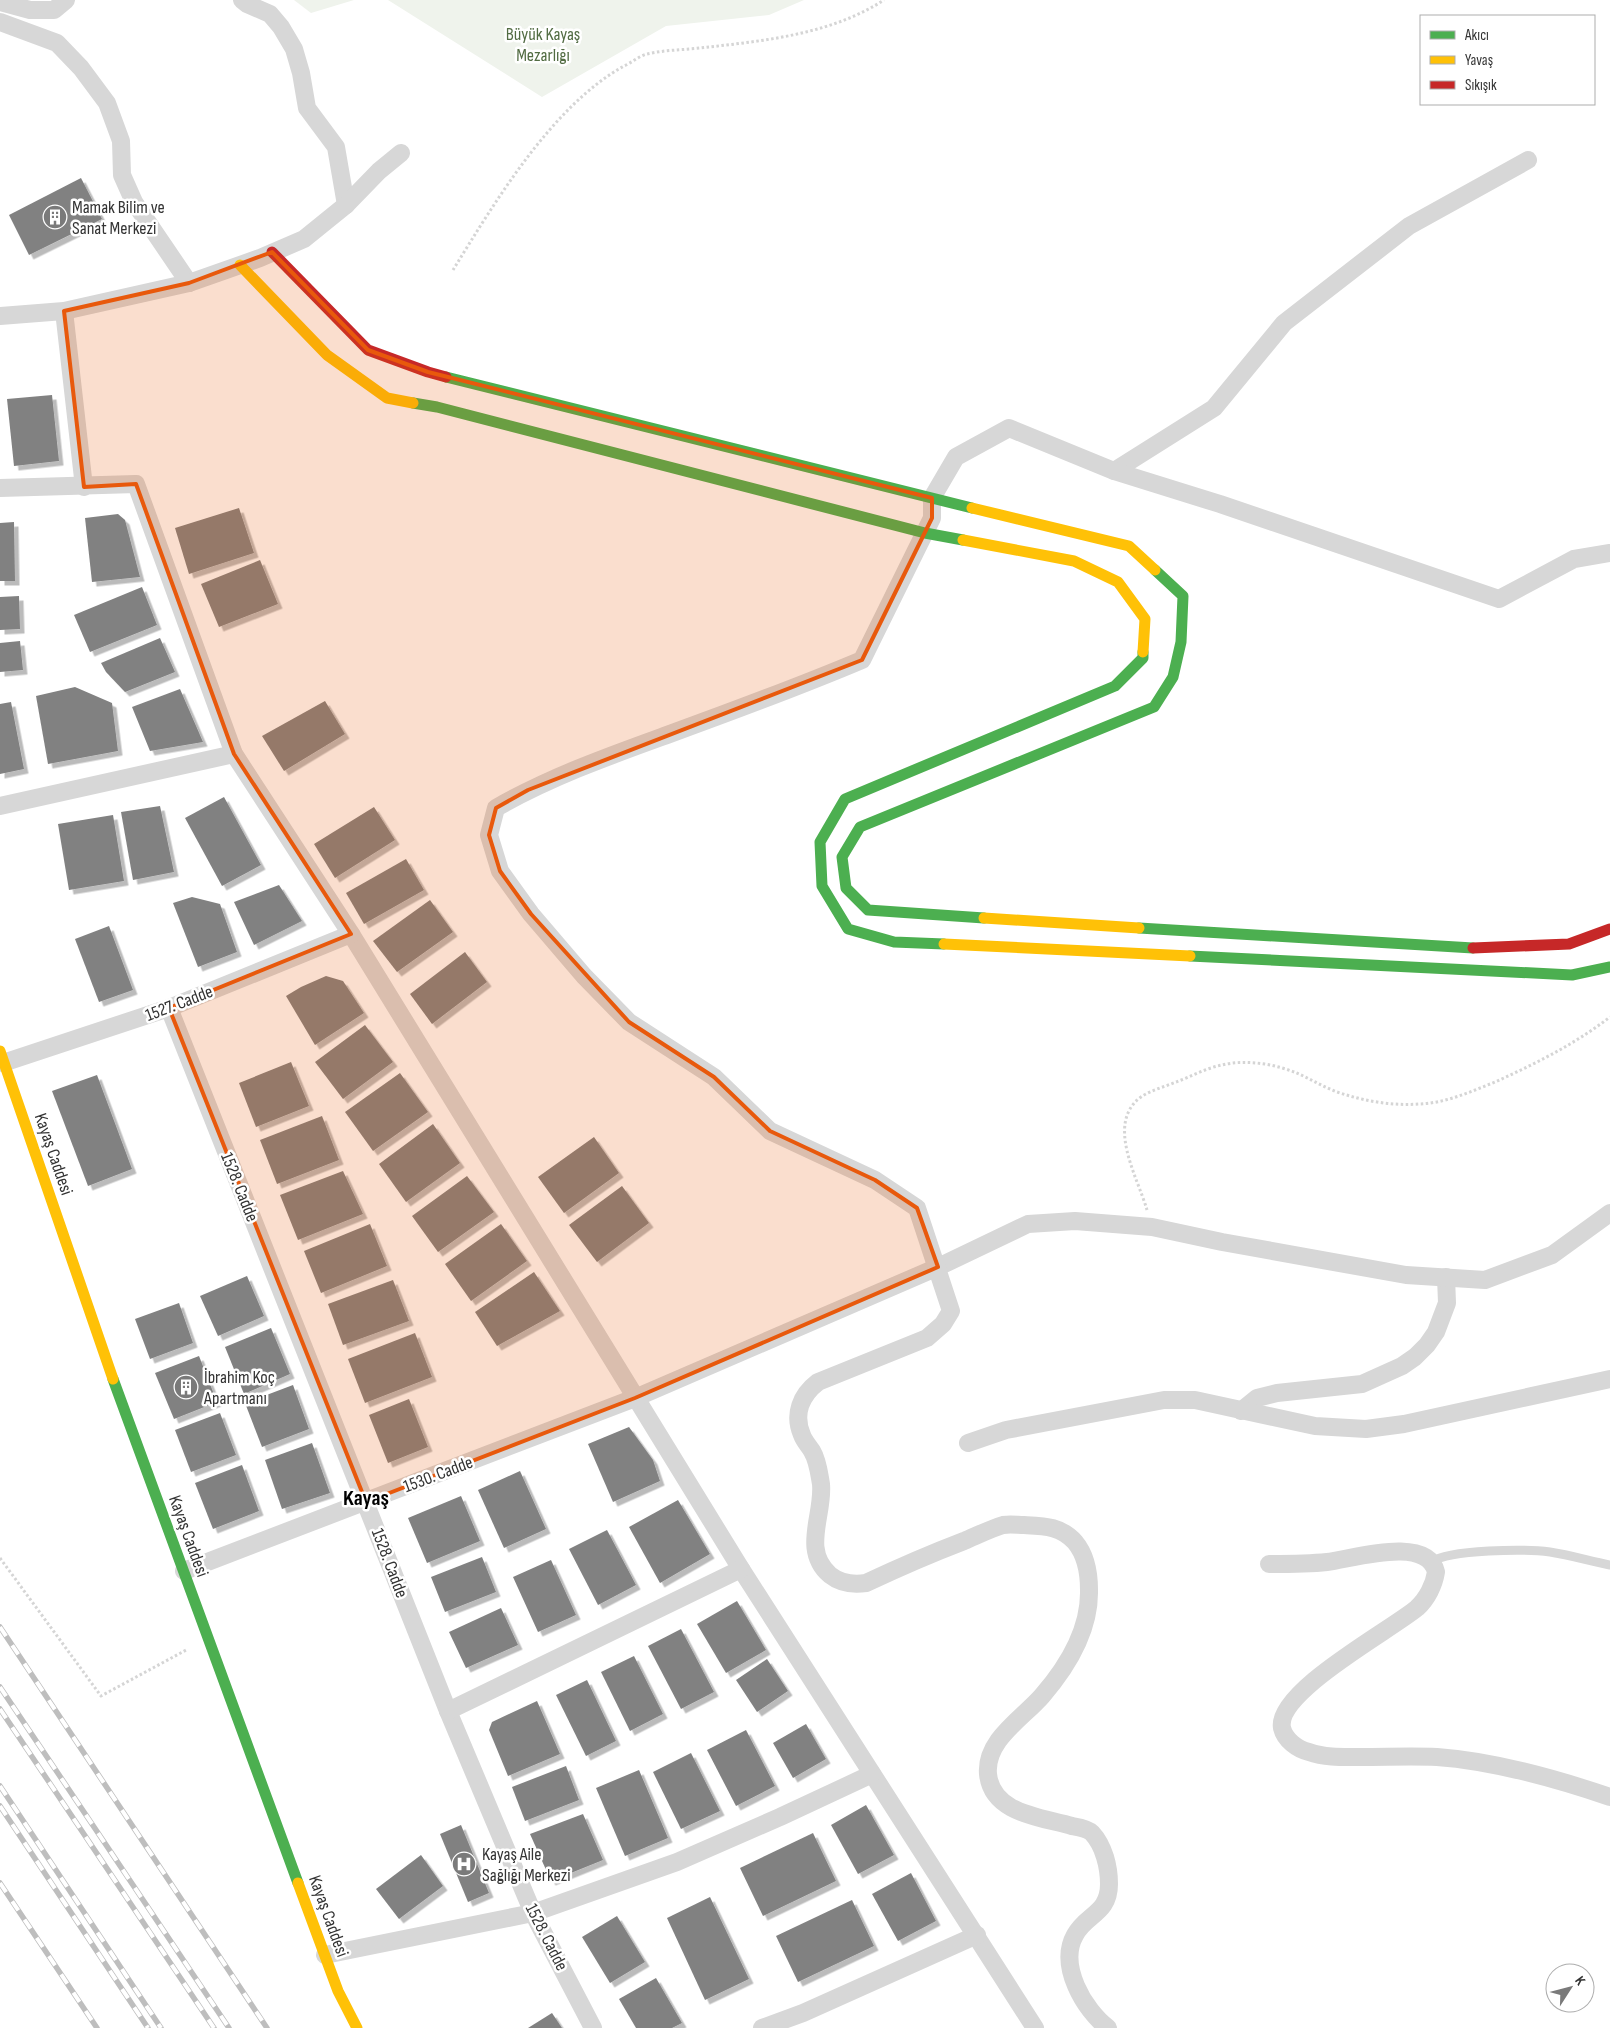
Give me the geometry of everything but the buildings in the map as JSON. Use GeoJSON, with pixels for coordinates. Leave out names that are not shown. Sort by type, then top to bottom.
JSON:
{"type":"FeatureCollection","features":[{"type":"Feature","properties":{"kind":"street"},"geometry":{"type":"LineString","coordinates":[[0,2],[30,10],[54,10],[66,0]]}},
{"type":"Feature","properties":{"kind":"street"},"geometry":{"type":"LineString","coordinates":[[242,0],[270,14],[282,27],[294,49],[301,73],[307,108],[336,147],[346,205]]}},
{"type":"Feature","properties":{"kind":"street"},"geometry":{"type":"LineString","coordinates":[[0,22],[57,43],[81,68],[108,103],[121,141],[122,175],[134,202],[189,283]]}},
{"type":"Feature","properties":{"kind":"street"},"geometry":{"type":"LineString","coordinates":[[0,316],[64,311],[189,283],[304,239],[346,205],[379,171],[401,153]]}},
{"type":"Feature","properties":{"kind":"street"},"geometry":{"type":"LineString","coordinates":[[1114,471],[1214,408],[1284,323],[1409,226],[1528,160]]}},
{"type":"Feature","properties":{"kind":"street"},"geometry":{"type":"LineString","coordinates":[[272,252],[368,350],[428,372],[1129,546],[1183,596],[1181,642],[1173,677],[1154,707],[860,827],[842,857],[846,888],[868,910],[1461,948],[1569,944],[1610,929]]}},
{"type":"Feature","properties":{"kind":"street"},"geometry":{"type":"LineString","coordinates":[[240,265],[326,355],[388,398],[437,407],[925,533],[1074,561],[1118,582],[1145,619],[1143,658],[1115,686],[846,799],[820,842],[822,886],[848,929],[894,942],[1572,976],[1610,967]]}},
{"type":"Feature","properties":{"kind":"street"},"geometry":{"type":"LineString","coordinates":[[64,311],[84,487]]}},
{"type":"Feature","properties":{"kind":"street"},"geometry":{"type":"LineString","coordinates":[[1108,2028],[1091,2012],[1083,2000],[1073,1977],[1070,1954],[1074,1936],[1080,1927],[1100,1911],[1108,1896],[1108,1869],[1099,1843],[1090,1831],[1012,1808],[996,1795],[988,1776],[989,1758],[997,1742],[1052,1685],[1079,1641],[1088,1612],[1089,1588],[1086,1563],[1078,1545],[1064,1532],[1050,1526],[1004,1525],[920,1558],[866,1583],[857,1584],[849,1584],[834,1578],[822,1566],[815,1551],[816,1518],[820,1504],[820,1474],[812,1450],[806,1443],[799,1426],[801,1402],[811,1387],[818,1382],[927,1338],[936,1332],[951,1311],[917,1208],[875,1180],[770,1131],[714,1077],[630,1022],[584,976],[531,914],[500,871],[489,835],[496,808],[528,790],[598,760],[792,689],[862,660],[932,518],[932,498],[956,458],[1009,428],[1114,471],[1303,531],[1499,599],[1574,559],[1610,553]]}},
{"type":"Feature","properties":{"kind":"street"},"geometry":{"type":"LineString","coordinates":[[0,488],[136,484],[234,754],[351,934],[740,1569],[1035,2028]]}},
{"type":"Feature","properties":{"kind":"street"},"geometry":{"type":"LineString","coordinates":[[0,806],[234,754]]}},
{"type":"Feature","properties":{"kind":"street","name":"1527. Cadde"},"geometry":{"type":"LineString","coordinates":[[2,1057],[169,1008],[351,934]]}},
{"type":"Feature","properties":{"kind":"street","name":"1528. Cadde"},"geometry":{"type":"LineString","coordinates":[[169,1008],[448,1711],[533,1913],[593,2028]]}},
{"type":"Feature","properties":{"kind":"street","name":"Kayaş Caddesi"},"geometry":{"type":"LineString","coordinates":[[2,1057],[131,1430],[324,1955],[338,1990],[357,2028]]}},
{"type":"Feature","properties":{"kind":"street","name":"1530. Cadde"},"geometry":{"type":"LineString","coordinates":[[184,1571],[635,1398],[938,1267],[1028,1224],[1075,1221],[1152,1227],[1222,1242],[1406,1275],[1485,1280],[1552,1255],[1610,1212]]}},
{"type":"Feature","properties":{"kind":"street"},"geometry":{"type":"LineString","coordinates":[[1241,1411],[1257,1398],[1277,1393],[1362,1384],[1402,1366],[1421,1351],[1436,1332],[1447,1303],[1446,1277]]}},
{"type":"Feature","properties":{"kind":"street"},"geometry":{"type":"LineString","coordinates":[[968,1443],[1006,1430],[1164,1400],[1195,1400],[1315,1426],[1366,1428],[1404,1424],[1610,1379]]}},
{"type":"Feature","properties":{"kind":"street"},"geometry":{"type":"LineString","coordinates":[[1269,1564],[1326,1562],[1396,1552],[1412,1552],[1425,1556],[1432,1562],[1436,1572],[1435,1579],[1424,1599],[1417,1607],[1331,1667],[1300,1694],[1284,1714],[1282,1722],[1286,1737],[1299,1748],[1332,1757],[1416,1756],[1472,1761],[1610,1797]]}},
{"type":"Feature","properties":{"kind":"street"},"geometry":{"type":"LineString","coordinates":[[448,1711],[740,1569]]}},
{"type":"Feature","properties":{"kind":"street"},"geometry":{"type":"LineString","coordinates":[[324,1955],[533,1913],[677,1862],[872,1774]]}},
{"type":"Feature","properties":{"kind":"street"},"geometry":{"type":"LineString","coordinates":[[762,2028],[803,2013],[977,1935]]}},
{"type":"Feature","properties":{"kind":"lane"},"geometry":{"type":"LineString","coordinates":[[1432,1562],[1442,1557],[1481,1552],[1549,1552],[1610,1565]]}},
{"type":"Feature","properties":{"kind":"path"},"geometry":{"type":"LineString","coordinates":[[453,270],[494,205],[559,117],[612,73],[646,54],[757,41],[807,32],[853,18],[884,0]]}},
{"type":"Feature","properties":{"kind":"path"},"geometry":{"type":"LineString","coordinates":[[1152,1227],[1132,1168],[1124,1128],[1126,1119],[1134,1104],[1146,1094],[1221,1065],[1250,1063],[1282,1068],[1334,1091],[1377,1103],[1439,1102],[1474,1091],[1521,1070],[1566,1046],[1610,1017]]}},
{"type":"Feature","properties":{"kind":"path"},"geometry":{"type":"LineString","coordinates":[[0,1558],[100,1696],[208,1639]]}},
{"type":"Feature","properties":{"kind":"highlighted area"},"geometry":{"type":"Polygon","coordinates":[[[272,252],[368,350],[428,372],[932,498],[932,518],[862,660],[528,790],[496,808],[489,835],[500,871],[531,914],[629,1022],[714,1077],[770,1131],[875,1180],[917,1208],[938,1267],[635,1398],[366,1502],[169,1008],[351,934],[234,754],[136,484],[84,487],[64,311],[189,283],[272,252]]]}},
{"type":"Feature","properties":{"kind":"green space"},"geometry":{"type":"Polygon","coordinates":[[[294,0],[354,0],[311,13],[294,0]]]}},
{"type":"Feature","properties":{"kind":"green space","name":"Büyük Kayaş Mezarlığı"},"geometry":{"type":"Polygon","coordinates":[[[388,0],[804,0],[769,15],[666,26],[542,97],[388,0]]]}},
{"type":"Feature","properties":{"kind":"railway"},"geometry":{"type":"LineString","coordinates":[[0,1627],[267,2028]]}},
{"type":"Feature","properties":{"kind":"railway"},"geometry":{"type":"LineString","coordinates":[[0,1687],[229,2028]]}},
{"type":"Feature","properties":{"kind":"railway"},"geometry":{"type":"LineString","coordinates":[[0,1709],[214,2028]]}},
{"type":"Feature","properties":{"kind":"railway"},"geometry":{"type":"LineString","coordinates":[[0,1786],[161,2028]]}},
{"type":"Feature","properties":{"kind":"railway"},"geometry":{"type":"LineString","coordinates":[[0,1806],[148,2028]]}},
{"type":"Feature","properties":{"kind":"railway"},"geometry":{"type":"LineString","coordinates":[[0,1883],[97,2028]]}},
{"type":"Feature","properties":{"kind":"traffic: fast"},"geometry":{"type":"LineString","coordinates":[[446,377],[972,508]]}},
{"type":"Feature","properties":{"kind":"traffic: fast"},"geometry":{"type":"LineString","coordinates":[[413,403],[437,407],[925,533],[963,540]]}},
{"type":"Feature","properties":{"kind":"traffic: fast"},"geometry":{"type":"LineString","coordinates":[[984,918],[868,910],[846,888],[842,857],[860,827],[1154,707],[1173,677],[1181,642],[1183,596],[1155,570]]}},
{"type":"Feature","properties":{"kind":"traffic: fast"},"geometry":{"type":"LineString","coordinates":[[944,944],[894,942],[848,929],[822,886],[820,842],[845,799],[1115,686],[1143,658],[1143,652]]}},
{"type":"Feature","properties":{"kind":"traffic: fast"},"geometry":{"type":"LineString","coordinates":[[1139,928],[1473,948]]}},
{"type":"Feature","properties":{"kind":"traffic: fast"},"geometry":{"type":"LineString","coordinates":[[1190,956],[1572,975],[1610,967]]}},
{"type":"Feature","properties":{"kind":"traffic: fast"},"geometry":{"type":"LineString","coordinates":[[113,1379],[298,1883]]}},
{"type":"Feature","properties":{"kind":"traffic: slow"},"geometry":{"type":"LineString","coordinates":[[240,265],[327,355],[387,398],[413,403]]}},
{"type":"Feature","properties":{"kind":"traffic: slow"},"geometry":{"type":"LineString","coordinates":[[972,508],[1129,546],[1155,570]]}},
{"type":"Feature","properties":{"kind":"traffic: slow"},"geometry":{"type":"LineString","coordinates":[[963,540],[1074,561],[1118,582],[1145,619],[1143,652]]}},
{"type":"Feature","properties":{"kind":"traffic: slow"},"geometry":{"type":"LineString","coordinates":[[984,918],[1139,928]]}},
{"type":"Feature","properties":{"kind":"traffic: slow"},"geometry":{"type":"LineString","coordinates":[[944,944],[1190,956]]}},
{"type":"Feature","properties":{"kind":"traffic: slow"},"geometry":{"type":"LineString","coordinates":[[0,1051],[113,1379]]}},
{"type":"Feature","properties":{"kind":"traffic: slow"},"geometry":{"type":"LineString","coordinates":[[298,1883],[338,1991],[357,2028]]}},
{"type":"Feature","properties":{"kind":"traffic: jam"},"geometry":{"type":"LineString","coordinates":[[272,252],[368,350],[446,377]]}},
{"type":"Feature","properties":{"kind":"traffic: jam"},"geometry":{"type":"LineString","coordinates":[[1473,948],[1569,944],[1610,929]]}},
{"type":"Feature","properties":{"kind":"place","name":"Mamak Bilim ve Sanat Merkezi"},"geometry":{"type":"Point","coordinates":[55,217]}},
{"type":"Feature","properties":{"kind":"place","name":"İbrahim Koç Apartmanı"},"geometry":{"type":"Point","coordinates":[186,1387]}},
{"type":"Feature","properties":{"kind":"place","name":"Kayaş Aile Sağlığı Merkezi"},"geometry":{"type":"Point","coordinates":[464,1864]}},
{"type":"Feature","properties":{"kind":"district","name":"Kayaş"},"geometry":{"type":"Point","coordinates":[366,1497]}}]}
